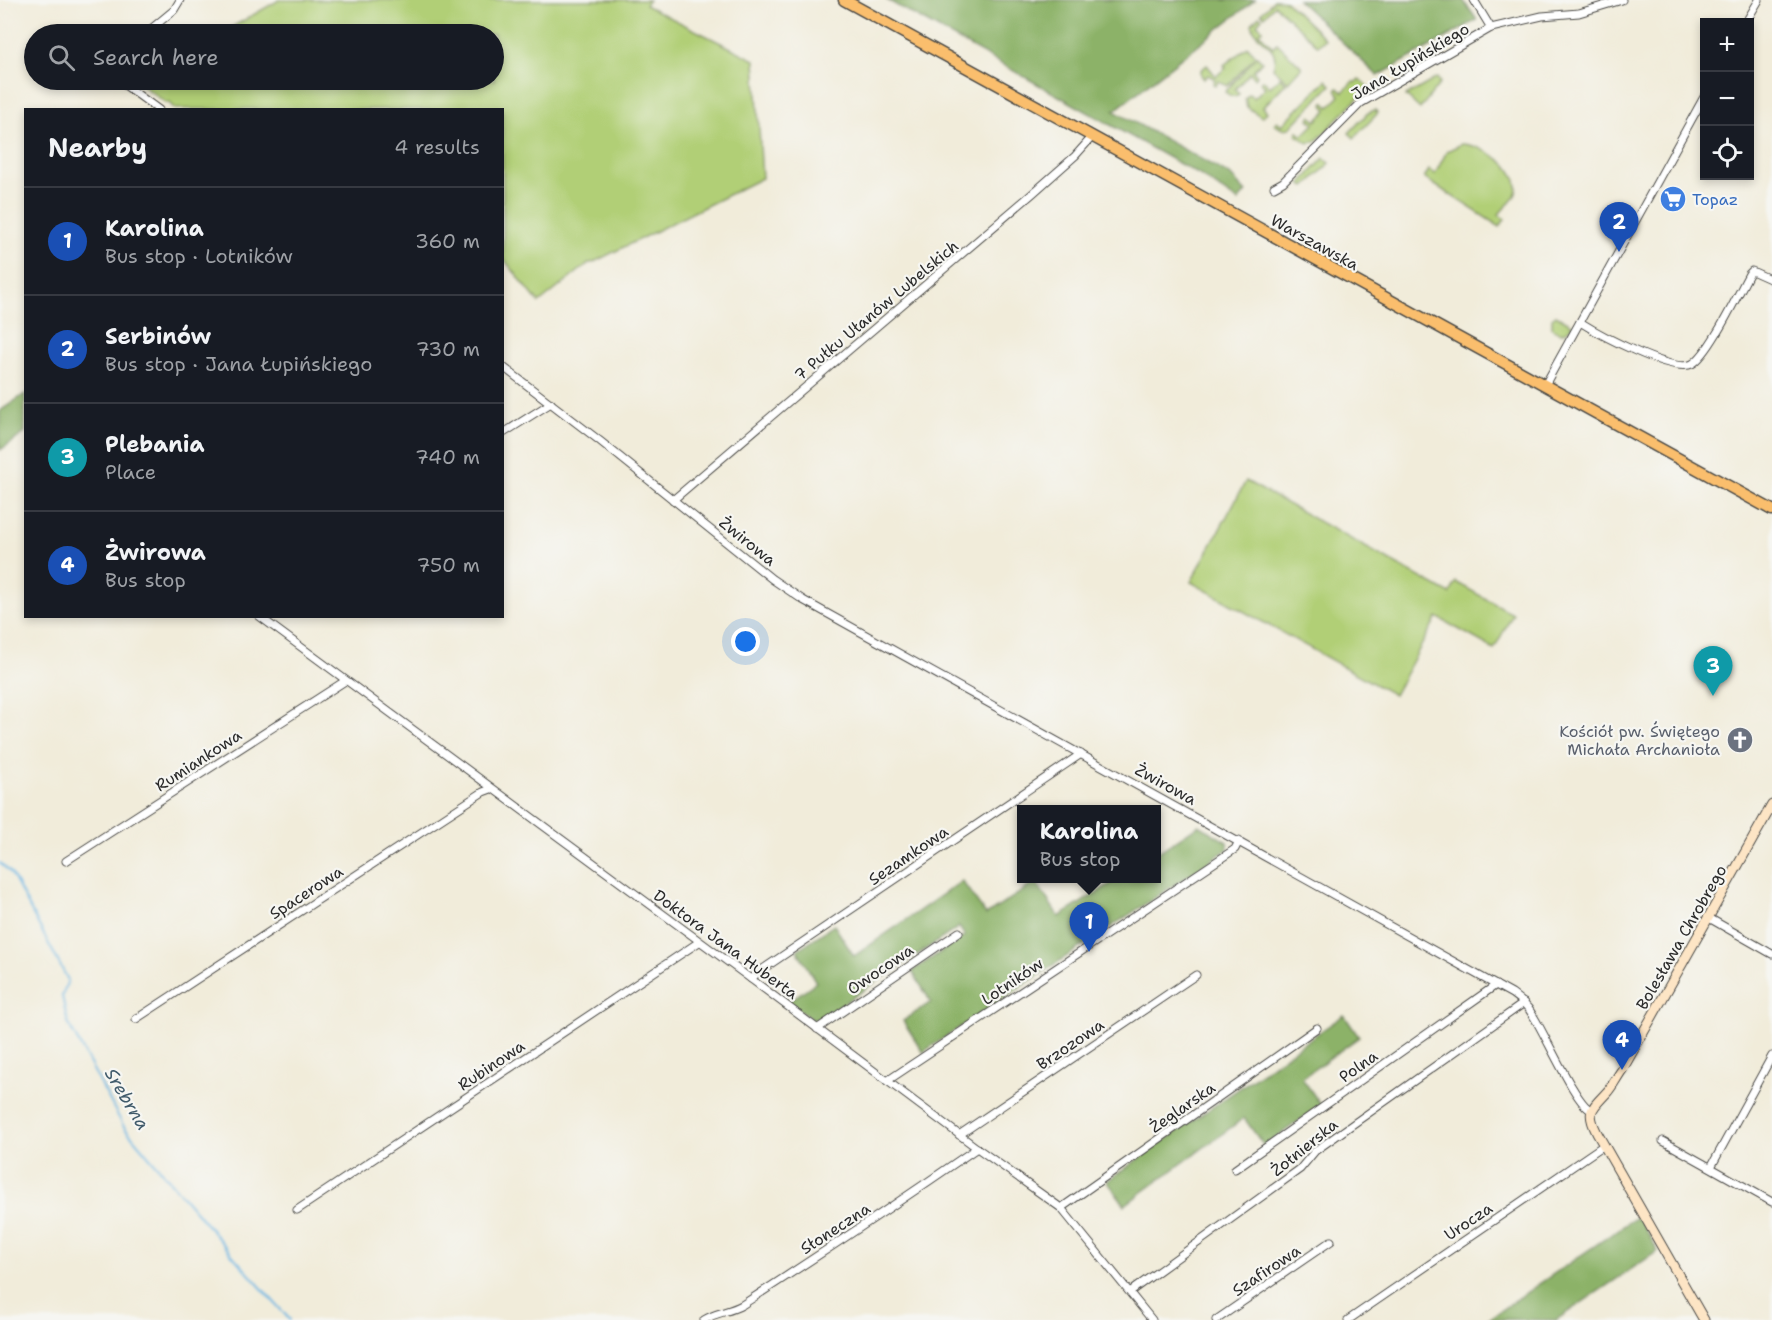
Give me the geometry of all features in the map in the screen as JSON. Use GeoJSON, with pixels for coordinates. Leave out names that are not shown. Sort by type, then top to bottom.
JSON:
{"type":"FeatureCollection","features":[{"type":"Feature","properties":{"kind":"main road","name":"Warszawska"},"geometry":{"type":"LineString","coordinates":[[844,0],[1772,510]]}},
{"type":"Feature","properties":{"kind":"street"},"geometry":{"type":"LineString","coordinates":[[157,24],[174,10],[180,0]]}},
{"type":"Feature","properties":{"kind":"street"},"geometry":{"type":"LineString","coordinates":[[1474,0],[1491,28]]}},
{"type":"Feature","properties":{"kind":"street","name":"Jana Łupińskiego"},"geometry":{"type":"LineString","coordinates":[[1274,187],[1283,182],[1361,103],[1491,28],[1542,16],[1579,13],[1622,0]]}},
{"type":"Feature","properties":{"kind":"street"},"geometry":{"type":"LineString","coordinates":[[1748,18],[1759,0]]}},
{"type":"Feature","properties":{"kind":"street"},"geometry":{"type":"LineString","coordinates":[[132,90],[156,108]]}},
{"type":"Feature","properties":{"kind":"street"},"geometry":{"type":"LineString","coordinates":[[1545,386],[1700,104]]}},
{"type":"Feature","properties":{"kind":"street","name":"7 Pułku Ułanów Lubelskich"},"geometry":{"type":"LineString","coordinates":[[673,500],[1024,201],[1075,156],[1092,137]]}},
{"type":"Feature","properties":{"kind":"street"},"geometry":{"type":"LineString","coordinates":[[1580,322],[1641,353],[1680,366],[1687,366],[1694,363],[1707,348],[1749,274],[1752,271],[1758,272],[1772,280]]}},
{"type":"Feature","properties":{"kind":"street","name":"Żwirowa"},"geometry":{"type":"LineString","coordinates":[[504,368],[795,596],[1239,841],[1496,985],[1524,1003],[1576,1093],[1591,1110],[1592,1124],[1704,1320]]}},
{"type":"Feature","properties":{"kind":"street"},"geometry":{"type":"LineString","coordinates":[[504,433],[551,403]]}},
{"type":"Feature","properties":{"kind":"street","name":"Doktora Jana Huberta"},"geometry":{"type":"LineString","coordinates":[[262,618],[976,1148],[1061,1208],[1131,1291],[1152,1320]]}},
{"type":"Feature","properties":{"kind":"street","name":"Rumiankowa"},"geometry":{"type":"LineString","coordinates":[[66,861],[345,681]]}},
{"type":"Feature","properties":{"kind":"street","name":"Sezamkowa"},"geometry":{"type":"LineString","coordinates":[[752,980],[760,971],[1081,754]]}},
{"type":"Feature","properties":{"kind":"street","name":"Spacerowa"},"geometry":{"type":"LineString","coordinates":[[136,1019],[483,792],[491,789]]}},
{"type":"Feature","properties":{"kind":"street","name":"Bolesława Chrobrego"},"geometry":{"type":"LineString","coordinates":[[1591,1110],[1613,1084],[1772,805]]}},
{"type":"Feature","properties":{"kind":"street","name":"Lotników"},"geometry":{"type":"LineString","coordinates":[[887,1081],[1235,849],[1239,841]]}},
{"type":"Feature","properties":{"kind":"street"},"geometry":{"type":"LineString","coordinates":[[1709,918],[1772,954]]}},
{"type":"Feature","properties":{"kind":"street","name":"Owocowa"},"geometry":{"type":"LineString","coordinates":[[817,1029],[959,932]]}},
{"type":"Feature","properties":{"kind":"street","name":"Rubinowa"},"geometry":{"type":"LineString","coordinates":[[297,1210],[699,942]]}},
{"type":"Feature","properties":{"kind":"street","name":"Brzozowa"},"geometry":{"type":"LineString","coordinates":[[959,1135],[1196,975]]}},
{"type":"Feature","properties":{"kind":"street","name":"Polna"},"geometry":{"type":"LineString","coordinates":[[1235,1169],[1496,985]]}},
{"type":"Feature","properties":{"kind":"street","name":"Żołnierska"},"geometry":{"type":"LineString","coordinates":[[1131,1291],[1300,1169],[1315,1151],[1524,1003]]}},
{"type":"Feature","properties":{"kind":"street","name":"Żeglarska"},"geometry":{"type":"LineString","coordinates":[[1061,1208],[1317,1028]]}},
{"type":"Feature","properties":{"kind":"street"},"geometry":{"type":"LineString","coordinates":[[1711,1167],[1772,1056]]}},
{"type":"Feature","properties":{"kind":"street"},"geometry":{"type":"LineString","coordinates":[[1663,1141],[1772,1202]]}},
{"type":"Feature","properties":{"kind":"street","name":"Urocza"},"geometry":{"type":"LineString","coordinates":[[1348,1320],[1604,1145]]}},
{"type":"Feature","properties":{"kind":"street","name":"Słoneczna"},"geometry":{"type":"LineString","coordinates":[[704,1320],[738,1307],[879,1216],[976,1148]]}},
{"type":"Feature","properties":{"kind":"street","name":"Szafirowa"},"geometry":{"type":"LineString","coordinates":[[1216,1320],[1332,1241]]}},
{"type":"Feature","properties":{"kind":"green space"},"geometry":{"type":"Polygon","coordinates":[[[279,0],[649,0],[645,5],[755,60],[762,178],[589,263],[539,303],[504,259],[504,108],[174,108],[149,90],[504,90],[504,24],[237,24],[279,0]]]}},
{"type":"Feature","properties":{"kind":"green space"},"geometry":{"type":"Polygon","coordinates":[[[887,0],[1255,0],[1114,111],[1230,175],[1246,192],[1238,201],[1198,174],[887,0]]]}},
{"type":"Feature","properties":{"kind":"green space"},"geometry":{"type":"Polygon","coordinates":[[[1274,0],[1286,1],[1325,39],[1318,46],[1275,5],[1264,16],[1261,13],[1274,0]]]}},
{"type":"Feature","properties":{"kind":"green space"},"geometry":{"type":"Polygon","coordinates":[[[1298,0],[1463,0],[1477,20],[1378,76],[1298,0]]]}},
{"type":"Feature","properties":{"kind":"green space"},"geometry":{"type":"Polygon","coordinates":[[[1259,16],[1262,18],[1257,24],[1263,29],[1259,33],[1273,47],[1277,43],[1302,67],[1288,82],[1273,68],[1275,60],[1271,48],[1254,31],[1252,24],[1259,16]]]}},
{"type":"Feature","properties":{"kind":"green space"},"geometry":{"type":"Polygon","coordinates":[[[1248,47],[1256,56],[1227,86],[1219,81],[1215,86],[1213,84],[1215,79],[1208,75],[1204,79],[1201,75],[1201,70],[1207,65],[1216,76],[1226,68],[1224,65],[1248,47]]]}},
{"type":"Feature","properties":{"kind":"green space"},"geometry":{"type":"Polygon","coordinates":[[[1257,56],[1262,61],[1253,71],[1257,75],[1255,78],[1250,73],[1235,89],[1239,94],[1237,95],[1232,96],[1225,92],[1257,56]]]}},
{"type":"Feature","properties":{"kind":"green space"},"geometry":{"type":"Polygon","coordinates":[[[1280,77],[1286,83],[1263,107],[1267,112],[1262,117],[1247,107],[1245,99],[1249,94],[1254,98],[1265,87],[1260,82],[1263,80],[1270,87],[1280,77]]]}},
{"type":"Feature","properties":{"kind":"green space"},"geometry":{"type":"Polygon","coordinates":[[[1437,78],[1440,83],[1420,109],[1406,96],[1437,78]]]}},
{"type":"Feature","properties":{"kind":"green space"},"geometry":{"type":"Polygon","coordinates":[[[1359,79],[1370,89],[1369,92],[1360,96],[1316,141],[1308,143],[1296,135],[1298,131],[1302,136],[1314,124],[1309,119],[1311,116],[1316,121],[1327,110],[1323,105],[1324,102],[1329,107],[1340,96],[1336,90],[1338,88],[1343,92],[1353,81],[1355,83],[1359,79]]]}},
{"type":"Feature","properties":{"kind":"green space"},"geometry":{"type":"Polygon","coordinates":[[[1326,80],[1331,85],[1290,128],[1282,129],[1274,124],[1277,121],[1282,125],[1326,80]]]}},
{"type":"Feature","properties":{"kind":"green space"},"geometry":{"type":"Polygon","coordinates":[[[1375,110],[1378,113],[1354,138],[1349,133],[1368,113],[1375,110]]]}},
{"type":"Feature","properties":{"kind":"green space"},"geometry":{"type":"Polygon","coordinates":[[[1461,144],[1489,153],[1499,159],[1514,175],[1517,184],[1516,193],[1499,215],[1505,219],[1500,227],[1424,178],[1429,170],[1435,174],[1447,151],[1461,144]]]}},
{"type":"Feature","properties":{"kind":"green space"},"geometry":{"type":"Polygon","coordinates":[[[1324,158],[1330,163],[1305,187],[1300,184],[1324,158]]]}},
{"type":"Feature","properties":{"kind":"green space"},"geometry":{"type":"Polygon","coordinates":[[[1556,315],[1573,325],[1561,333],[1552,328],[1552,318],[1556,315]]]}},
{"type":"Feature","properties":{"kind":"green space"},"geometry":{"type":"Polygon","coordinates":[[[24,395],[24,434],[0,450],[0,411],[24,395]]]}},
{"type":"Feature","properties":{"kind":"green space"},"geometry":{"type":"Polygon","coordinates":[[[1246,481],[1450,594],[1456,582],[1513,614],[1494,649],[1437,617],[1394,695],[1191,582],[1246,481]]]}},
{"type":"Feature","properties":{"kind":"green space"},"geometry":{"type":"Polygon","coordinates":[[[1199,825],[1227,842],[1228,849],[923,1052],[903,1021],[931,1002],[912,971],[965,936],[959,927],[820,1019],[813,1020],[788,1002],[816,982],[797,950],[834,925],[854,956],[962,881],[986,915],[1037,883],[1059,917],[1112,883],[1161,883],[1161,850],[1199,825]]]}},
{"type":"Feature","properties":{"kind":"green space"},"geometry":{"type":"Polygon","coordinates":[[[1344,1015],[1359,1037],[1302,1078],[1321,1105],[1264,1146],[1244,1118],[1125,1205],[1107,1181],[1344,1015]]]}},
{"type":"Feature","properties":{"kind":"green space"},"geometry":{"type":"Polygon","coordinates":[[[1638,1216],[1658,1251],[1556,1320],[1488,1319],[1638,1216]]]}},
{"type":"Feature","properties":{"kind":"waterway","name":"Srebrna"},"geometry":{"type":"LineString","coordinates":[[0,863],[11,873],[68,980],[62,996],[68,1023],[124,1127],[290,1320]]}},
{"type":"Feature","properties":{"kind":"place","name":"Topaz"},"geometry":{"type":"Point","coordinates":[1673,199]}},
{"type":"Feature","properties":{"kind":"place","name":"Serbinów"},"geometry":{"type":"Point","coordinates":[1619,252]}},
{"type":"Feature","properties":{"kind":"place","name":"Plebania"},"geometry":{"type":"Point","coordinates":[1713,696]}},
{"type":"Feature","properties":{"kind":"place","name":"Kościół pw. Świętego Michała Archanioła"},"geometry":{"type":"Point","coordinates":[1740,740]}},
{"type":"Feature","properties":{"kind":"place","name":"Karolina"},"geometry":{"type":"Point","coordinates":[1089,952]}},
{"type":"Feature","properties":{"kind":"place","name":"Żwirowa"},"geometry":{"type":"Point","coordinates":[1622,1070]}}]}
